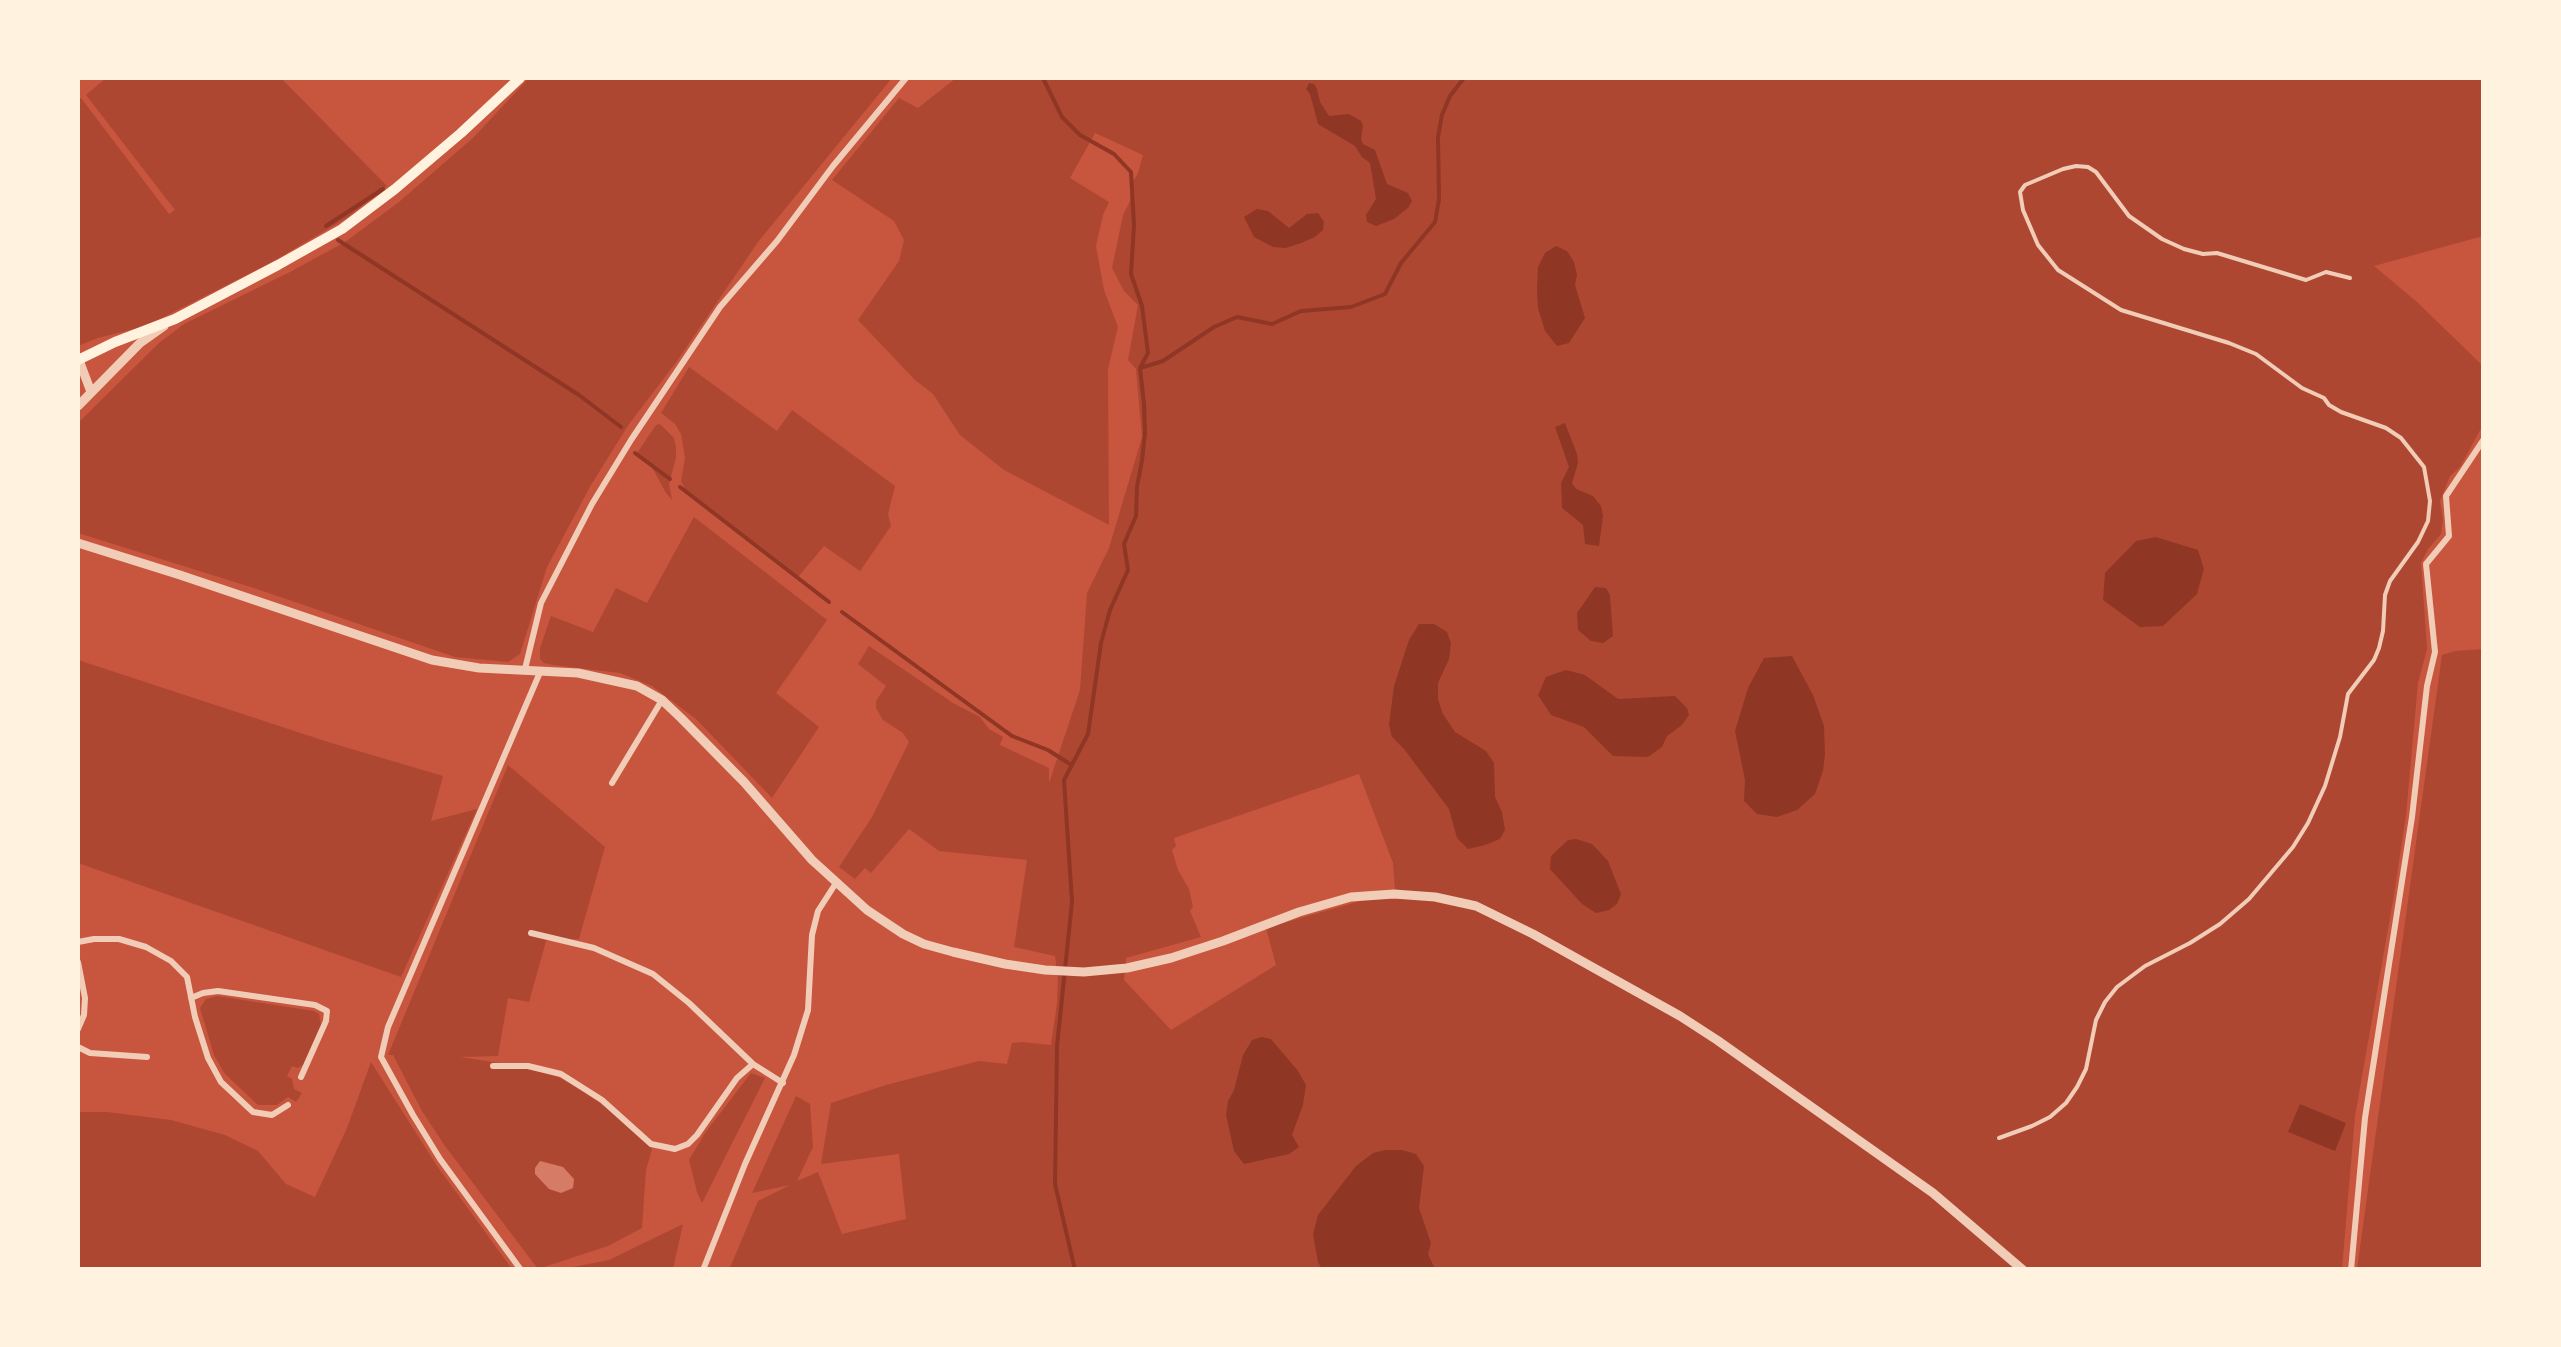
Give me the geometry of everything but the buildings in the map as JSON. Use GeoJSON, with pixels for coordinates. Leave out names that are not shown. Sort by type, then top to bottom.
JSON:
{"type":"FeatureCollection","features":[{"type":"Feature","properties":{"kind":"main road"},"geometry":{"type":"LineString","coordinates":[[78,360],[175,319],[342,229],[394,190],[520,78]]}},
{"type":"Feature","properties":{"kind":"street"},"geometry":{"type":"LineString","coordinates":[[524,670],[541,604],[592,504],[631,440],[720,308],[906,78]]}},
{"type":"Feature","properties":{"kind":"street"},"geometry":{"type":"LineString","coordinates":[[78,406],[140,343],[175,319]]}},
{"type":"Feature","properties":{"kind":"street"},"geometry":{"type":"LineString","coordinates":[[78,360],[91,392]]}},
{"type":"Feature","properties":{"kind":"street"},"geometry":{"type":"LineString","coordinates":[[2350,1270],[2366,1118],[2412,816],[2427,686],[2436,652],[2426,564],[2449,536],[2446,496],[2484,439]]}},
{"type":"Feature","properties":{"kind":"street"},"geometry":{"type":"LineString","coordinates":[[78,544],[432,660],[479,668],[541,670],[637,686],[662,700],[836,883],[875,916],[924,944],[1000,963],[1084,972],[1171,958],[1350,897],[1408,895],[1476,906],[1705,1032],[1933,1194],[2023,1270]]}},
{"type":"Feature","properties":{"kind":"street"},"geometry":{"type":"LineString","coordinates":[[521,1270],[440,1159],[382,1057],[388,1026],[541,670]]}},
{"type":"Feature","properties":{"kind":"street"},"geometry":{"type":"LineString","coordinates":[[612,782],[662,700]]}},
{"type":"Feature","properties":{"kind":"street"},"geometry":{"type":"LineString","coordinates":[[704,1270],[745,1164],[794,1056],[808,1010],[812,935],[818,911],[836,883]]}},
{"type":"Feature","properties":{"kind":"street"},"geometry":{"type":"LineString","coordinates":[[531,933],[594,948],[652,974],[688,1002],[753,1064],[783,1083]]}},
{"type":"Feature","properties":{"kind":"street"},"geometry":{"type":"LineString","coordinates":[[78,942],[120,938],[146,946],[170,960],[187,977],[208,1058],[221,1082],[253,1112],[272,1115],[288,1105]]}},
{"type":"Feature","properties":{"kind":"street"},"geometry":{"type":"LineString","coordinates":[[78,962],[84,984],[84,1015],[78,1030]]}},
{"type":"Feature","properties":{"kind":"street"},"geometry":{"type":"LineString","coordinates":[[191,998],[218,991],[316,1005],[327,1011],[302,1077]]}},
{"type":"Feature","properties":{"kind":"street"},"geometry":{"type":"LineString","coordinates":[[78,1047],[90,1053],[146,1057]]}},
{"type":"Feature","properties":{"kind":"street"},"geometry":{"type":"LineString","coordinates":[[493,1066],[528,1066],[561,1074],[602,1100],[651,1144],[675,1149],[697,1135],[737,1078],[753,1064]]}},
{"type":"Feature","properties":{"kind":"lane"},"geometry":{"type":"LineString","coordinates":[[1999,1138],[2050,1117],[2066,1103],[2086,1069],[2096,1020],[2117,987],[2146,966],[2205,934],[2250,899],[2293,847],[2325,786],[2348,694],[2379,648],[2390,582],[2423,532],[2430,501],[2424,467],[2401,438],[2386,428],[2341,412],[2256,354],[2122,310],[2058,270],[2038,245],[2020,192],[2025,184],[2063,169],[2088,167],[2129,216],[2184,249],[2217,253],[2306,280],[2326,272],[2350,278]]}},
{"type":"Feature","properties":{"kind":"shaded area"},"geometry":{"type":"Polygon","coordinates":[[[106,78],[281,78],[387,186],[348,217],[272,262],[146,326],[78,346],[78,99],[169,214],[175,210],[86,95],[106,78]]]}},
{"type":"Feature","properties":{"kind":"shaded area"},"geometry":{"type":"Polygon","coordinates":[[[529,78],[892,78],[758,242],[629,424],[547,567],[520,654],[508,662],[455,657],[78,533],[78,423],[159,343],[184,324],[345,242],[399,202],[474,137],[529,78]]]}},
{"type":"Feature","properties":{"kind":"shaded area"},"geometry":{"type":"Polygon","coordinates":[[[956,78],[2483,78],[2483,236],[2374,266],[2483,366],[2484,423],[2460,467],[2450,476],[2440,501],[2441,534],[2421,563],[2427,649],[2418,683],[2394,895],[2355,1116],[2342,1269],[729,1270],[758,1201],[790,1185],[752,1193],[796,1096],[810,1104],[813,1147],[797,1181],[818,1172],[842,1234],[906,1219],[899,1154],[821,1164],[831,1103],[979,1061],[1007,1064],[1012,1043],[1051,1045],[1057,1004],[1055,956],[1014,947],[1027,860],[939,851],[909,829],[871,873],[865,868],[855,879],[839,867],[872,817],[909,742],[883,720],[876,708],[886,686],[858,664],[869,646],[980,717],[989,729],[1003,737],[1000,745],[1049,768],[1049,783],[1080,690],[1087,593],[1109,548],[1142,437],[1136,369],[1128,360],[1138,305],[1124,291],[1112,268],[1123,215],[1143,155],[1095,133],[1070,178],[1109,202],[1096,246],[1104,290],[1118,327],[1108,369],[1109,525],[1004,470],[960,435],[933,394],[858,320],[899,261],[904,240],[894,221],[832,180],[899,98],[918,108],[956,78]],[[1359,774],[1174,838],[1176,846],[1172,850],[1189,889],[1193,907],[1190,911],[1201,937],[1126,958],[1124,980],[1171,1030],[1276,965],[1266,928],[1395,891],[1393,863],[1359,774]]]}},
{"type":"Feature","properties":{"kind":"shaded area"},"geometry":{"type":"Polygon","coordinates":[[[1309,83],[1314,84],[1329,116],[1349,114],[1361,121],[1363,144],[1375,150],[1387,184],[1408,193],[1412,201],[1394,219],[1376,226],[1367,222],[1366,215],[1376,199],[1370,163],[1355,146],[1318,124],[1306,89],[1309,83]]]}},
{"type":"Feature","properties":{"kind":"shaded area"},"geometry":{"type":"Polygon","coordinates":[[[1257,209],[1268,211],[1289,228],[1307,214],[1318,213],[1324,222],[1323,230],[1301,243],[1273,247],[1254,237],[1244,217],[1257,209]]]}},
{"type":"Feature","properties":{"kind":"shaded area"},"geometry":{"type":"Polygon","coordinates":[[[1556,246],[1567,251],[1574,262],[1575,285],[1585,318],[1569,343],[1557,346],[1545,331],[1537,290],[1538,267],[1545,253],[1556,246]]]}},
{"type":"Feature","properties":{"kind":"shaded area"},"geometry":{"type":"Polygon","coordinates":[[[689,367],[777,431],[792,410],[895,486],[888,514],[891,526],[860,571],[824,546],[798,577],[685,489],[681,481],[685,458],[681,434],[661,413],[689,367]]]}},
{"type":"Feature","properties":{"kind":"shaded area"},"geometry":{"type":"Polygon","coordinates":[[[1565,423],[1577,454],[1572,483],[1601,506],[1599,546],[1585,544],[1583,525],[1562,508],[1561,483],[1569,467],[1555,427],[1565,423]]]}},
{"type":"Feature","properties":{"kind":"shaded area"},"geometry":{"type":"Polygon","coordinates":[[[660,424],[674,438],[676,447],[669,484],[672,500],[653,469],[637,453],[660,424]]]}},
{"type":"Feature","properties":{"kind":"shaded area"},"geometry":{"type":"Polygon","coordinates":[[[694,517],[827,620],[776,693],[819,727],[772,798],[696,719],[652,686],[620,673],[553,665],[540,659],[551,616],[593,632],[616,588],[647,603],[694,517]]]}},
{"type":"Feature","properties":{"kind":"shaded area"},"geometry":{"type":"Polygon","coordinates":[[[2156,537],[2198,550],[2204,569],[2197,594],[2163,626],[2140,627],[2103,600],[2105,573],[2136,541],[2156,537]]]}},
{"type":"Feature","properties":{"kind":"shaded area"},"geometry":{"type":"Polygon","coordinates":[[[1595,587],[1606,588],[1610,595],[1613,636],[1603,643],[1591,641],[1578,630],[1577,613],[1595,587]]]}},
{"type":"Feature","properties":{"kind":"shaded area"},"geometry":{"type":"Polygon","coordinates":[[[1419,624],[1434,624],[1447,632],[1451,643],[1449,659],[1438,683],[1443,714],[1455,732],[1486,751],[1494,763],[1495,797],[1505,830],[1500,839],[1485,845],[1468,849],[1457,838],[1449,809],[1392,737],[1389,725],[1394,686],[1409,640],[1419,624]]]}},
{"type":"Feature","properties":{"kind":"shaded area"},"geometry":{"type":"Polygon","coordinates":[[[2483,649],[2483,1269],[2357,1269],[2442,655],[2483,649]]]}},
{"type":"Feature","properties":{"kind":"shaded area"},"geometry":{"type":"Polygon","coordinates":[[[1792,656],[1824,726],[1823,771],[1815,794],[1797,810],[1777,817],[1757,814],[1744,801],[1745,780],[1735,731],[1748,688],[1764,658],[1792,656]]]}},
{"type":"Feature","properties":{"kind":"shaded area"},"geometry":{"type":"Polygon","coordinates":[[[78,660],[443,776],[431,821],[477,809],[401,977],[78,863],[78,660]]]}},
{"type":"Feature","properties":{"kind":"shaded area"},"geometry":{"type":"Polygon","coordinates":[[[1566,670],[1585,675],[1618,699],[1675,696],[1689,715],[1667,736],[1662,747],[1648,757],[1613,756],[1584,727],[1551,715],[1538,695],[1546,677],[1566,670]]]}},
{"type":"Feature","properties":{"kind":"shaded area"},"geometry":{"type":"Polygon","coordinates":[[[508,765],[605,847],[579,939],[546,941],[529,1002],[508,998],[498,1056],[460,1057],[558,1077],[629,1124],[652,1149],[646,1170],[642,1228],[608,1246],[538,1269],[445,1146],[393,1055],[388,1055],[508,765]]]}},
{"type":"Feature","properties":{"kind":"shaded area"},"geometry":{"type":"Polygon","coordinates":[[[1568,840],[1592,844],[1608,861],[1621,894],[1609,910],[1596,913],[1582,904],[1550,869],[1551,856],[1568,840]]]}},
{"type":"Feature","properties":{"kind":"shaded area"},"geometry":{"type":"Polygon","coordinates":[[[217,996],[319,1014],[321,1025],[304,1064],[292,1066],[287,1076],[294,1089],[302,1093],[296,1102],[288,1097],[277,1105],[258,1105],[225,1074],[214,1055],[200,1008],[206,999],[217,996]]]}},
{"type":"Feature","properties":{"kind":"shaded area"},"geometry":{"type":"Polygon","coordinates":[[[1271,1039],[1306,1085],[1292,1135],[1299,1147],[1289,1154],[1244,1164],[1234,1151],[1226,1115],[1243,1055],[1252,1040],[1271,1039]]]}},
{"type":"Feature","properties":{"kind":"shaded area"},"geometry":{"type":"Polygon","coordinates":[[[371,1062],[437,1166],[512,1269],[78,1269],[78,1112],[171,1120],[225,1135],[258,1151],[286,1184],[315,1197],[347,1128],[371,1062]]]}},
{"type":"Feature","properties":{"kind":"shaded area"},"geometry":{"type":"Polygon","coordinates":[[[751,1073],[765,1078],[702,1203],[689,1160],[751,1073]]]}},
{"type":"Feature","properties":{"kind":"shaded area"},"geometry":{"type":"Polygon","coordinates":[[[2300,1104],[2346,1123],[2335,1151],[2288,1132],[2300,1104]]]}},
{"type":"Feature","properties":{"kind":"shaded area"},"geometry":{"type":"Polygon","coordinates":[[[1385,1150],[1416,1154],[1424,1166],[1419,1208],[1435,1269],[1322,1269],[1313,1234],[1318,1215],[1356,1166],[1373,1153],[1385,1150]]]}},
{"type":"Feature","properties":{"kind":"shaded area"},"geometry":{"type":"Polygon","coordinates":[[[683,1224],[673,1269],[563,1269],[609,1260],[683,1224]]]}},
{"type":"Feature","properties":{"kind":"waterway"},"geometry":{"type":"LineString","coordinates":[[1043,78],[1062,117],[1080,135],[1114,154],[1131,172],[1131,274],[1142,306],[1148,353],[1140,368],[1145,433],[1136,516],[1124,544],[1128,570],[1110,610],[1101,643],[1088,734],[1064,780],[1072,902],[1057,1046],[1055,1184],[1075,1270]]}},
{"type":"Feature","properties":{"kind":"waterway"},"geometry":{"type":"LineString","coordinates":[[1140,368],[1163,361],[1214,327],[1237,317],[1272,324],[1301,311],[1351,307],[1385,294],[1401,263],[1435,222],[1442,115],[1464,78]]}},
{"type":"Feature","properties":{"kind":"waterway"},"geometry":{"type":"LineString","coordinates":[[326,226],[383,189]]}},
{"type":"Feature","properties":{"kind":"waterway"},"geometry":{"type":"LineString","coordinates":[[338,240],[579,395],[621,427]]}},
{"type":"Feature","properties":{"kind":"waterway"},"geometry":{"type":"LineString","coordinates":[[635,453],[670,479]]}},
{"type":"Feature","properties":{"kind":"waterway"},"geometry":{"type":"LineString","coordinates":[[680,487],[829,602]]}},
{"type":"Feature","properties":{"kind":"waterway"},"geometry":{"type":"LineString","coordinates":[[842,612],[1012,736],[1048,750],[1070,764]]}}]}
